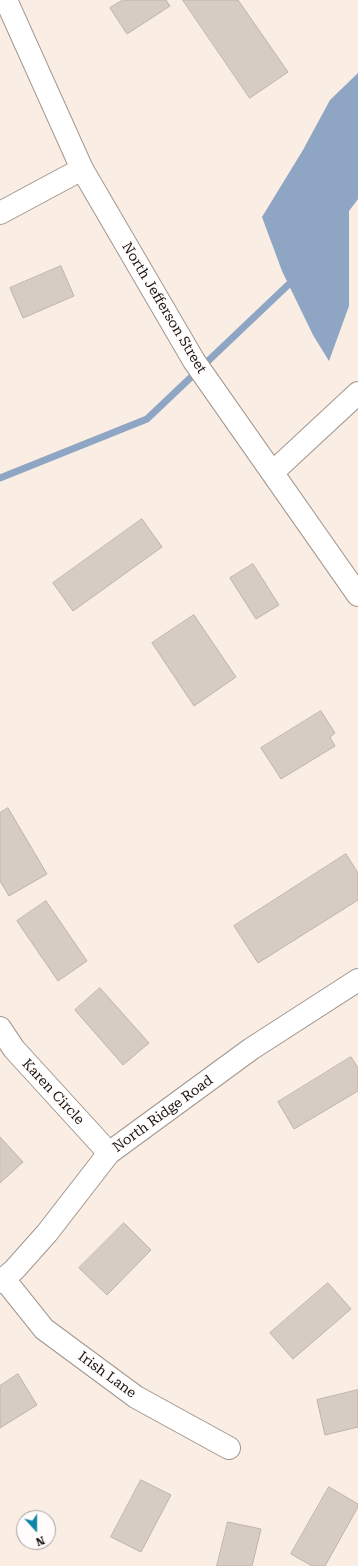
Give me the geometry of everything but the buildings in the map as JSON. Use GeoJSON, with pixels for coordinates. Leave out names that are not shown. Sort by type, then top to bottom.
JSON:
{"type":"FeatureCollection","features":[{"type":"Feature","properties":{"kind":"street","name":"North Jefferson Street"},"geometry":{"type":"LineString","coordinates":[[6,0],[82,169],[194,361],[358,595]]}},
{"type":"Feature","properties":{"kind":"street"},"geometry":{"type":"LineString","coordinates":[[0,213],[82,169]]}},
{"type":"Feature","properties":{"kind":"street"},"geometry":{"type":"LineString","coordinates":[[273,472],[358,393]]}},
{"type":"Feature","properties":{"kind":"street","name":"North Ridge Road"},"geometry":{"type":"LineString","coordinates":[[2,1281],[14,1270],[47,1233],[109,1153],[251,1049],[358,980]]}},
{"type":"Feature","properties":{"kind":"street","name":"Karen Circle"},"geometry":{"type":"LineString","coordinates":[[0,1028],[14,1049],[109,1153]]}},
{"type":"Feature","properties":{"kind":"street","name":"Irish Lane"},"geometry":{"type":"LineString","coordinates":[[2,1281],[44,1329],[136,1397],[228,1448]]}},
{"type":"Feature","properties":{"kind":"water"},"geometry":{"type":"Polygon","coordinates":[[[358,73],[358,199],[349,211],[349,306],[329,361],[313,335],[282,271],[262,217],[303,150],[330,100],[358,73]]]}},
{"type":"Feature","properties":{"kind":"waterway"},"geometry":{"type":"LineString","coordinates":[[0,478],[147,419],[288,285]]}}]}
